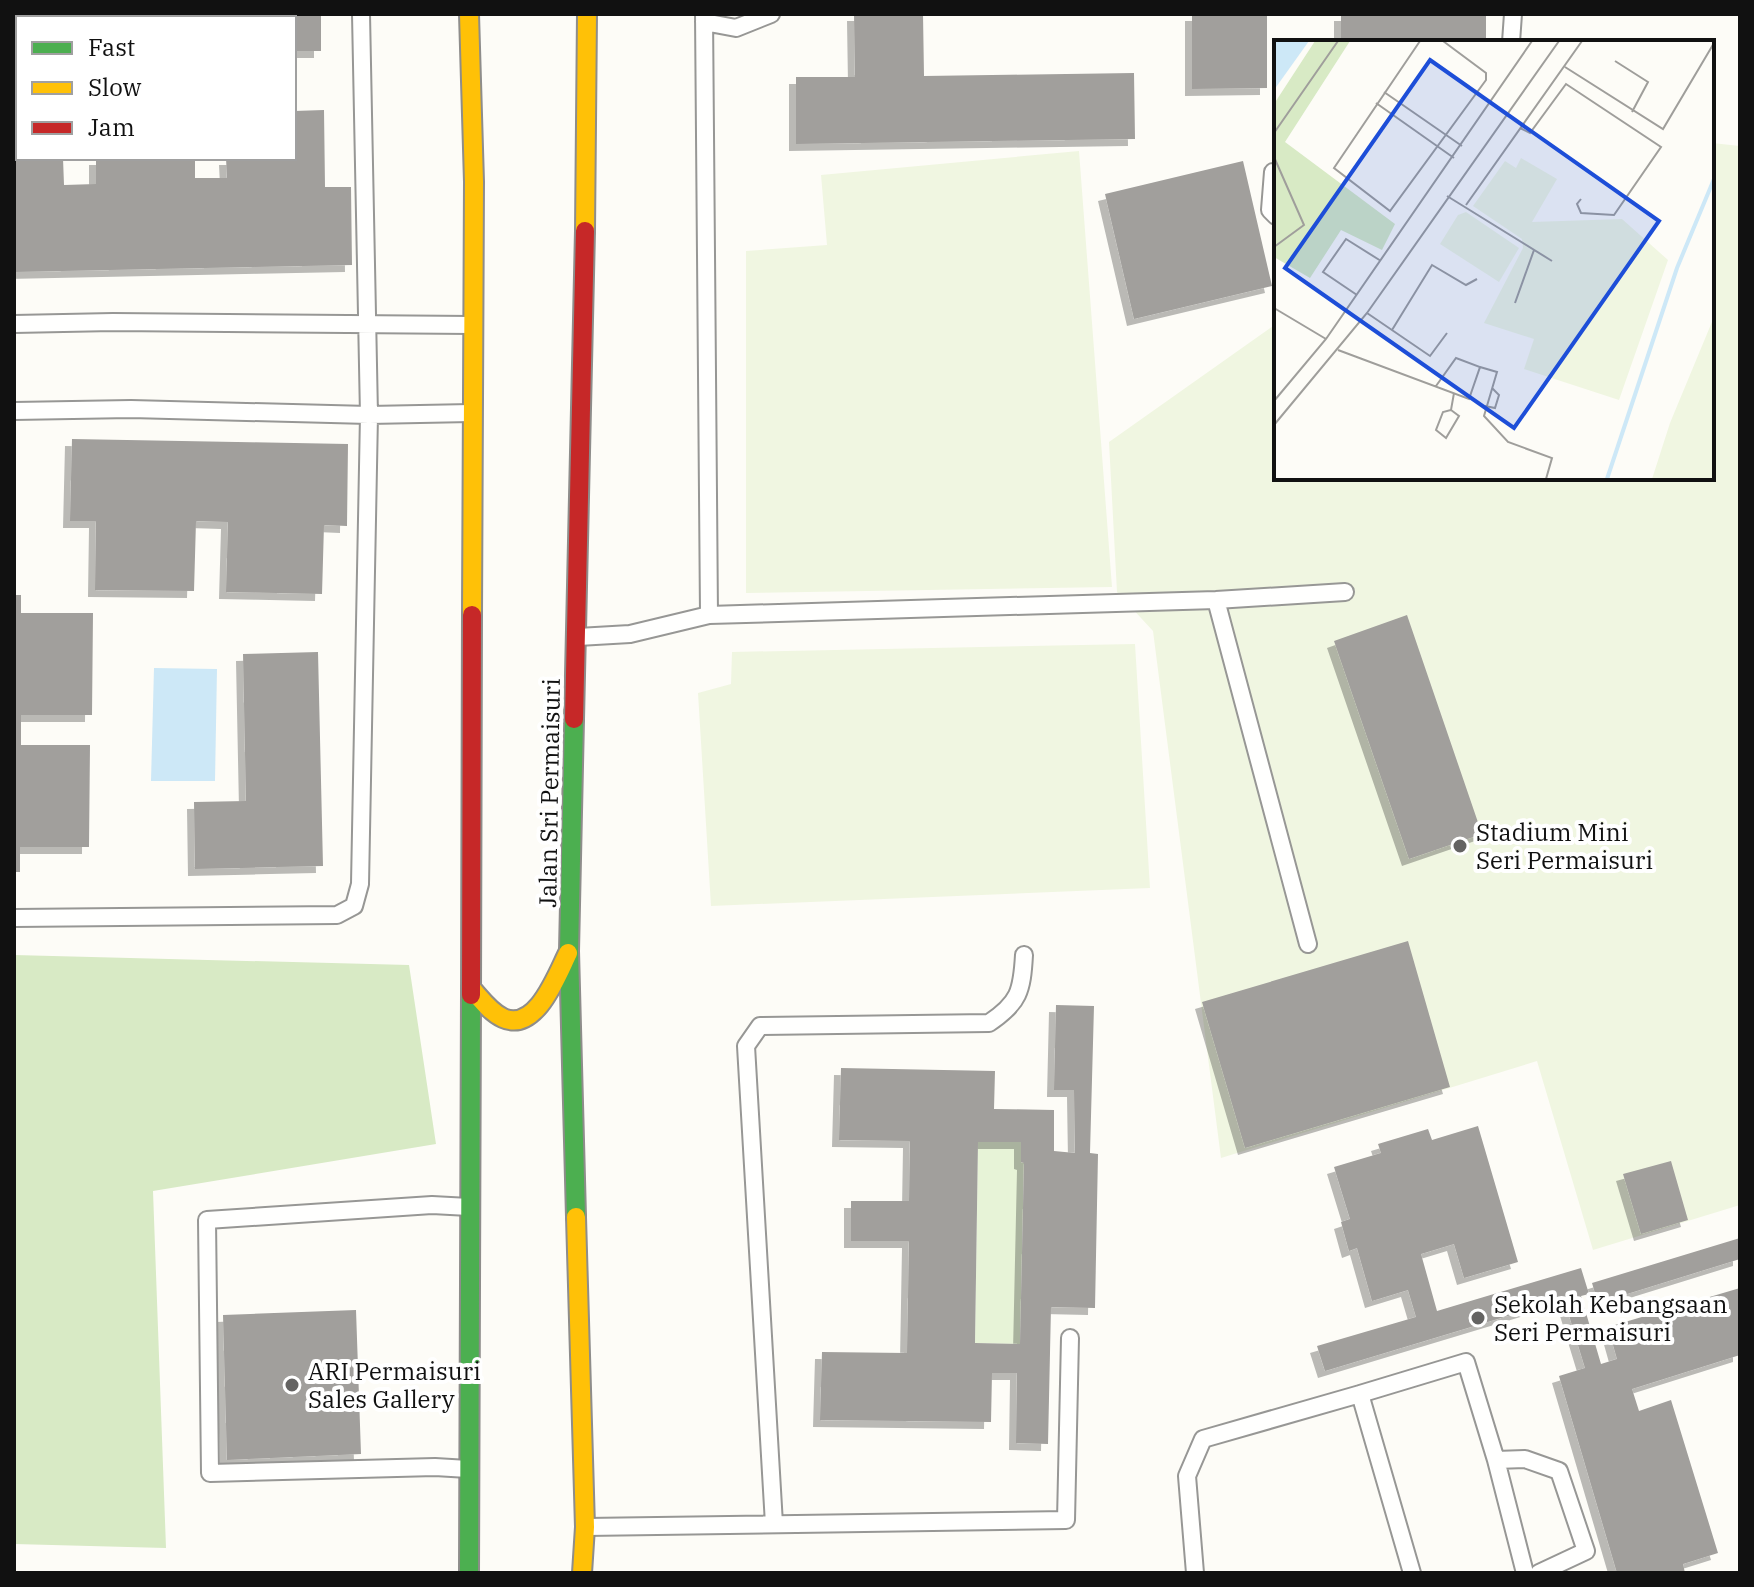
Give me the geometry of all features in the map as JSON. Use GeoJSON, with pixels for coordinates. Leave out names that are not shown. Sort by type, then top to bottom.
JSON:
{"type":"FeatureCollection","features":[{"type":"Feature","properties":{"kind":"street"},"geometry":{"type":"LineString","coordinates":[[469,14],[474,182],[469,1573]]}},
{"type":"Feature","properties":{"kind":"street","name":"Jalan Sri Permaisuri"},"geometry":{"type":"LineString","coordinates":[[582,1573],[585,1527],[569,951],[587,14]]}},
{"type":"Feature","properties":{"kind":"street"},"geometry":{"type":"LineString","coordinates":[[471,988],[500,1019],[526,1019],[540,1008],[569,951]]}},
{"type":"Feature","properties":{"kind":"lane"},"geometry":{"type":"LineString","coordinates":[[14,918],[337,915],[354,906],[360,884],[369,415],[361,14]]}},
{"type":"Feature","properties":{"kind":"lane"},"geometry":{"type":"LineString","coordinates":[[709,615],[704,18],[736,28],[771,14]]}},
{"type":"Feature","properties":{"kind":"lane"},"geometry":{"type":"LineString","coordinates":[[1511,40],[1513,14]]}},
{"type":"Feature","properties":{"kind":"lane"},"geometry":{"type":"LineString","coordinates":[[1273,172],[1270,210],[1274,214]]}},
{"type":"Feature","properties":{"kind":"lane"},"geometry":{"type":"LineString","coordinates":[[14,324],[473,325]]}},
{"type":"Feature","properties":{"kind":"lane"},"geometry":{"type":"LineString","coordinates":[[14,411],[131,409],[369,415],[473,413]]}},
{"type":"Feature","properties":{"kind":"lane"},"geometry":{"type":"LineString","coordinates":[[576,637],[630,634],[709,615],[1216,600],[1345,592]]}},
{"type":"Feature","properties":{"kind":"lane"},"geometry":{"type":"LineString","coordinates":[[1216,600],[1308,944]]}},
{"type":"Feature","properties":{"kind":"lane"},"geometry":{"type":"LineString","coordinates":[[774,1524],[746,1046],[760,1026],[989,1023],[1010,1009],[1022,987],[1024,955]]}},
{"type":"Feature","properties":{"kind":"lane"},"geometry":{"type":"LineString","coordinates":[[470,1469],[435,1467],[210,1473],[207,1220],[432,1205],[471,1207]]}},
{"type":"Feature","properties":{"kind":"lane"},"geometry":{"type":"LineString","coordinates":[[585,1527],[1066,1520],[1070,1338]]}},
{"type":"Feature","properties":{"kind":"lane"},"geometry":{"type":"LineString","coordinates":[[1195,1573],[1187,1476],[1203,1439],[1466,1362],[1496,1460],[1525,1573]]}},
{"type":"Feature","properties":{"kind":"lane"},"geometry":{"type":"LineString","coordinates":[[1360,1394],[1412,1573]]}},
{"type":"Feature","properties":{"kind":"lane"},"geometry":{"type":"LineString","coordinates":[[1496,1460],[1525,1459],[1559,1471],[1586,1551],[1539,1573]]}},
{"type":"Feature","properties":{"kind":"green space","name":"Stadium Mini Seri Permaisuri"},"geometry":{"type":"Polygon","coordinates":[[[1714,143],[1740,146],[1740,1205],[1593,1250],[1537,1061],[1221,1158],[1153,631],[1117,592],[1109,442],[1274,325],[1274,480],[1714,480],[1714,143]]]}},
{"type":"Feature","properties":{"kind":"green space"},"geometry":{"type":"Polygon","coordinates":[[[1079,151],[1112,587],[746,593],[746,251],[827,245],[821,175],[1079,151]]]}},
{"type":"Feature","properties":{"kind":"green space"},"geometry":{"type":"Polygon","coordinates":[[[1135,644],[1150,888],[711,906],[698,693],[731,684],[732,652],[1135,644]]]}},
{"type":"Feature","properties":{"kind":"green space"},"geometry":{"type":"Polygon","coordinates":[[[14,955],[409,965],[436,1144],[153,1191],[166,1548],[14,1544],[14,955]]]}},
{"type":"Feature","properties":{"kind":"green space"},"geometry":{"type":"Polygon","coordinates":[[[978,1142],[1021,1142],[1021,1162],[1024,1163],[1020,1344],[975,1343],[978,1142]]]}},
{"type":"Feature","properties":{"kind":"water"},"geometry":{"type":"Polygon","coordinates":[[[154,668],[217,669],[215,781],[151,781],[154,668]]]}},
{"type":"Feature","properties":{"kind":"building"},"geometry":{"type":"Polygon","coordinates":[[[14,14],[59,14],[16,16],[14,54],[14,14]]]}},
{"type":"Feature","properties":{"kind":"building"},"geometry":{"type":"Polygon","coordinates":[[[94,14],[192,14],[192,16],[94,14]]]}},
{"type":"Feature","properties":{"kind":"building"},"geometry":{"type":"Polygon","coordinates":[[[321,14],[321,51],[296,51],[296,16],[228,16],[321,14]]]}},
{"type":"Feature","properties":{"kind":"building"},"geometry":{"type":"Polygon","coordinates":[[[854,14],[923,14],[924,76],[1134,73],[1135,139],[796,144],[796,77],[855,77],[854,14]]]}},
{"type":"Feature","properties":{"kind":"building"},"geometry":{"type":"Polygon","coordinates":[[[1192,14],[1267,14],[1267,88],[1192,89],[1192,14]]]}},
{"type":"Feature","properties":{"kind":"building"},"geometry":{"type":"Polygon","coordinates":[[[1341,14],[1486,14],[1486,40],[1341,40],[1341,14]]]}},
{"type":"Feature","properties":{"kind":"building"},"geometry":{"type":"Polygon","coordinates":[[[324,110],[325,187],[351,187],[352,265],[14,272],[14,117],[16,160],[63,160],[64,185],[96,184],[96,160],[195,160],[195,178],[227,178],[226,160],[296,160],[296,111],[324,110]]]}},
{"type":"Feature","properties":{"kind":"building"},"geometry":{"type":"Polygon","coordinates":[[[1243,161],[1272,286],[1134,319],[1105,194],[1243,161]]]}},
{"type":"Feature","properties":{"kind":"building"},"geometry":{"type":"Polygon","coordinates":[[[72,439],[348,444],[347,526],[324,525],[322,594],[226,592],[228,522],[196,521],[194,591],[95,590],[96,521],[70,521],[72,439]]]}},
{"type":"Feature","properties":{"kind":"building"},"geometry":{"type":"Polygon","coordinates":[[[14,595],[21,595],[21,613],[93,613],[92,715],[21,715],[21,745],[90,745],[89,847],[20,847],[20,872],[14,872],[14,595]]]}},
{"type":"Feature","properties":{"kind":"building"},"geometry":{"type":"Polygon","coordinates":[[[1407,615],[1482,834],[1409,859],[1334,641],[1407,615]]]}},
{"type":"Feature","properties":{"kind":"building"},"geometry":{"type":"Polygon","coordinates":[[[318,652],[323,866],[195,869],[194,802],[246,801],[243,654],[318,652]]]}},
{"type":"Feature","properties":{"kind":"building"},"geometry":{"type":"Polygon","coordinates":[[[1408,941],[1450,1087],[1245,1148],[1202,1002],[1408,941]]]}},
{"type":"Feature","properties":{"kind":"building"},"geometry":{"type":"Polygon","coordinates":[[[1056,1005],[1094,1006],[1090,1153],[1098,1154],[1095,1308],[1051,1307],[1048,1444],[1016,1443],[1017,1373],[992,1373],[991,1422],[820,1420],[822,1352],[907,1353],[909,1241],[851,1241],[851,1201],[909,1201],[910,1141],[839,1140],[841,1068],[995,1071],[994,1109],[1054,1110],[1054,1151],[1075,1153],[1074,1090],[1054,1090],[1056,1005]],[[978,1142],[975,1343],[1020,1344],[1024,1163],[1021,1162],[1021,1142],[978,1142]]]}},
{"type":"Feature","properties":{"kind":"building"},"geometry":{"type":"Polygon","coordinates":[[[1478,1126],[1518,1262],[1464,1278],[1454,1244],[1421,1254],[1437,1311],[1581,1268],[1589,1294],[1581,1296],[1601,1364],[1617,1359],[1608,1327],[1740,1288],[1740,1355],[1632,1389],[1639,1411],[1671,1400],[1718,1553],[1683,1564],[1685,1573],[1617,1573],[1559,1376],[1585,1368],[1564,1299],[1325,1371],[1317,1346],[1416,1317],[1408,1290],[1372,1301],[1357,1248],[1349,1251],[1341,1222],[1350,1219],[1334,1167],[1381,1153],[1378,1144],[1428,1129],[1432,1140],[1478,1126]]]}},
{"type":"Feature","properties":{"kind":"building"},"geometry":{"type":"Polygon","coordinates":[[[1671,1161],[1688,1220],[1641,1234],[1623,1174],[1671,1161]]]}},
{"type":"Feature","properties":{"kind":"building"},"geometry":{"type":"Polygon","coordinates":[[[1740,1238],[1740,1259],[1598,1303],[1592,1283],[1740,1238]]]}},
{"type":"Feature","properties":{"kind":"building"},"geometry":{"type":"Polygon","coordinates":[[[356,1310],[361,1454],[227,1460],[223,1315],[356,1310]]]}},
{"type":"Feature","properties":{"kind":"traffic: fast"},"geometry":{"type":"LineString","coordinates":[[574,719],[569,951],[576,1217]]}},
{"type":"Feature","properties":{"kind":"traffic: fast"},"geometry":{"type":"LineString","coordinates":[[469,1573],[471,995]]}},
{"type":"Feature","properties":{"kind":"traffic: slow"},"geometry":{"type":"LineString","coordinates":[[469,14],[474,182],[472,615]]}},
{"type":"Feature","properties":{"kind":"traffic: slow"},"geometry":{"type":"LineString","coordinates":[[585,231],[587,14]]}},
{"type":"Feature","properties":{"kind":"traffic: slow"},"geometry":{"type":"LineString","coordinates":[[471,988],[503,1018],[515,1020],[526,1017],[544,999],[568,953]]}},
{"type":"Feature","properties":{"kind":"traffic: slow"},"geometry":{"type":"LineString","coordinates":[[576,1217],[585,1527],[582,1573]]}},
{"type":"Feature","properties":{"kind":"traffic: jam"},"geometry":{"type":"LineString","coordinates":[[574,719],[585,231]]}},
{"type":"Feature","properties":{"kind":"traffic: jam"},"geometry":{"type":"LineString","coordinates":[[471,995],[472,615]]}},
{"type":"Feature","properties":{"kind":"place","name":"Stadium Mini Seri Permaisuri"},"geometry":{"type":"Point","coordinates":[1460,846]}},
{"type":"Feature","properties":{"kind":"place","name":"Sekolah Kebangsaan Seri Permaisuri"},"geometry":{"type":"Point","coordinates":[1478,1318]}},
{"type":"Feature","properties":{"kind":"place","name":"ARI Permaisuri Sales Gallery"},"geometry":{"type":"Point","coordinates":[292,1385]}}]}
